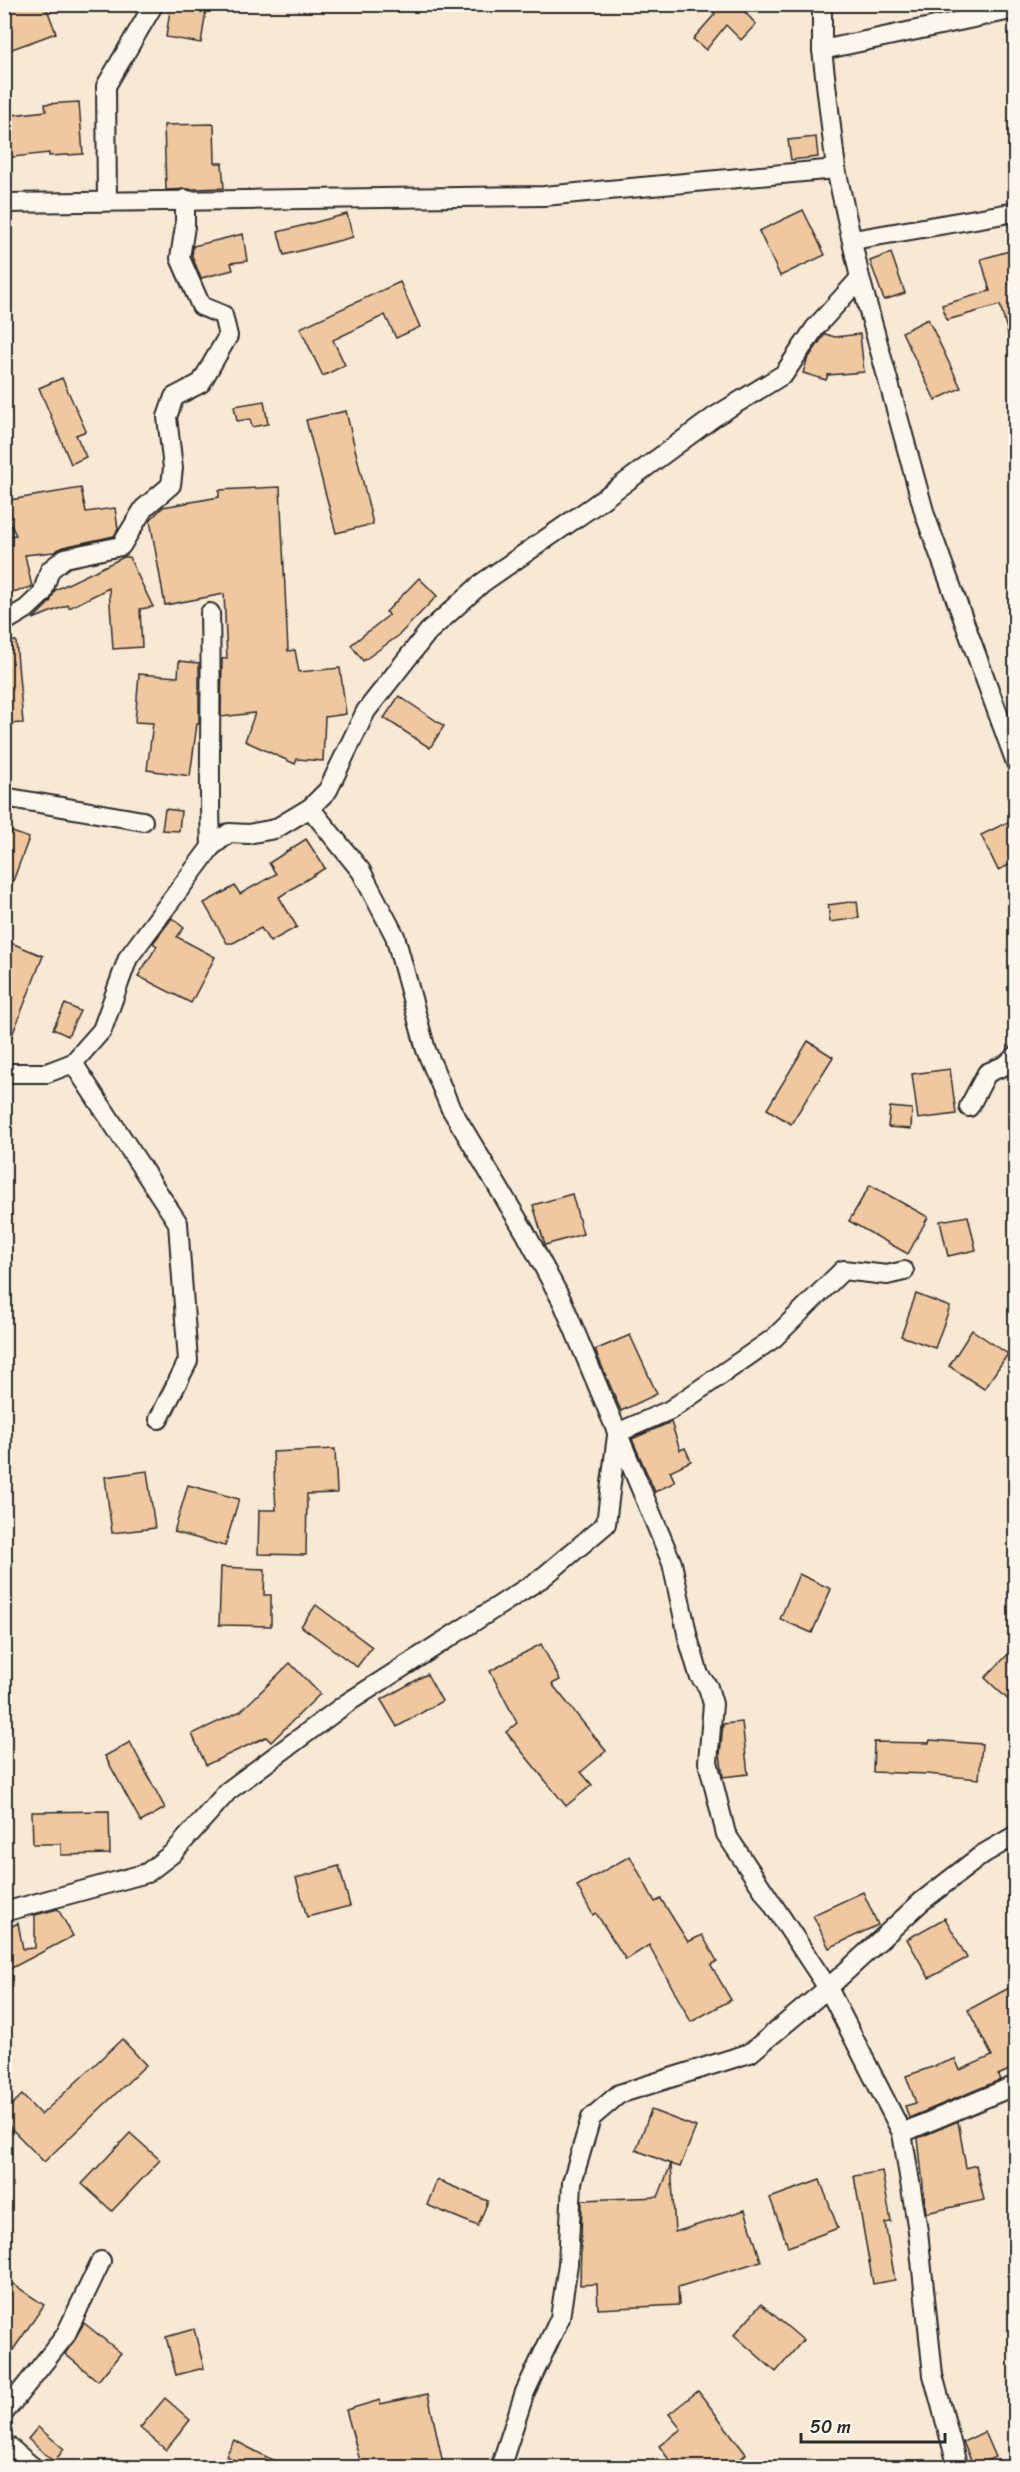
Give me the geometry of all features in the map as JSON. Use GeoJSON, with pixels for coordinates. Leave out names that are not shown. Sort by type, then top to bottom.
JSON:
{"type":"FeatureCollection","features":[{"type":"Feature","properties":{"kind":"street"},"geometry":{"type":"LineString","coordinates":[[107,201],[106,86],[154,4]]}},
{"type":"Feature","properties":{"kind":"street"},"geometry":{"type":"LineString","coordinates":[[822,4],[822,50],[836,169],[860,278],[925,515],[1016,763]]}},
{"type":"Feature","properties":{"kind":"street"},"geometry":{"type":"LineString","coordinates":[[822,50],[1016,9]]}},
{"type":"Feature","properties":{"kind":"street"},"geometry":{"type":"LineString","coordinates":[[4,203],[544,196],[836,169]]}},
{"type":"Feature","properties":{"kind":"street"},"geometry":{"type":"LineString","coordinates":[[4,622],[26,609],[42,594],[50,570],[65,558],[121,546],[144,508],[171,485],[173,468],[167,417],[174,398],[201,383],[228,336],[223,315],[201,306],[180,258],[185,226],[184,199]]}},
{"type":"Feature","properties":{"kind":"street"},"geometry":{"type":"LineString","coordinates":[[853,240],[1016,212]]}},
{"type":"Feature","properties":{"kind":"street"},"geometry":{"type":"LineString","coordinates":[[4,1073],[47,1073],[73,1063],[102,1030],[128,958],[211,847],[229,833],[248,834],[275,829],[310,808],[328,790],[366,711],[428,632],[482,583],[592,507],[714,417],[784,374],[815,328],[860,278]]}},
{"type":"Feature","properties":{"kind":"street"},"geometry":{"type":"LineString","coordinates":[[210,613],[212,701],[208,768],[211,847]]}},
{"type":"Feature","properties":{"kind":"street"},"geometry":{"type":"LineString","coordinates":[[4,797],[143,821]]}},
{"type":"Feature","properties":{"kind":"street"},"geometry":{"type":"LineString","coordinates":[[310,808],[361,871],[395,936],[426,1050],[450,1107],[525,1232],[562,1303],[672,1563],[699,1675],[708,1687],[714,1704],[708,1762],[726,1834],[828,1988],[902,2133],[918,2231],[933,2375],[958,2468]]}},
{"type":"Feature","properties":{"kind":"street"},"geometry":{"type":"LineString","coordinates":[[969,1107],[987,1073],[1009,1063],[1016,1056]]}},
{"type":"Feature","properties":{"kind":"street"},"geometry":{"type":"LineString","coordinates":[[73,1063],[178,1223],[188,1361],[159,1419]]}},
{"type":"Feature","properties":{"kind":"street"},"geometry":{"type":"LineString","coordinates":[[617,1433],[670,1410],[774,1338],[843,1270],[887,1275],[904,1271]]}},
{"type":"Feature","properties":{"kind":"street"},"geometry":{"type":"LineString","coordinates":[[4,1912],[147,1874],[173,1853],[237,1784],[347,1703],[542,1578],[606,1524],[617,1433]]}},
{"type":"Feature","properties":{"kind":"street"},"geometry":{"type":"LineString","coordinates":[[500,2468],[525,2392],[560,2318],[568,2264],[572,2182],[591,2118],[619,2094],[750,2053],[828,1988],[921,1902],[983,1854],[1016,1835]]}},
{"type":"Feature","properties":{"kind":"street"},"geometry":{"type":"LineString","coordinates":[[902,2133],[1016,2085]]}},
{"type":"Feature","properties":{"kind":"street"},"geometry":{"type":"LineString","coordinates":[[4,2413],[65,2337],[101,2261]]}},
{"type":"Feature","properties":{"kind":"street"},"geometry":{"type":"LineString","coordinates":[[4,2443],[34,2468]]}},
{"type":"Feature","properties":{"kind":"building"},"geometry":{"type":"Polygon","coordinates":[[[23,4],[45,4],[56,33],[4,52],[4,11],[23,4]]]}},
{"type":"Feature","properties":{"kind":"building"},"geometry":{"type":"Polygon","coordinates":[[[171,4],[207,4],[201,43],[166,37],[171,4]]]}},
{"type":"Feature","properties":{"kind":"building"},"geometry":{"type":"Polygon","coordinates":[[[706,4],[737,4],[756,24],[741,40],[726,25],[706,50],[693,39],[715,14],[706,4]]]}},
{"type":"Feature","properties":{"kind":"building"},"geometry":{"type":"Polygon","coordinates":[[[79,102],[83,154],[49,156],[49,153],[4,158],[4,116],[46,111],[45,104],[79,102]]]}},
{"type":"Feature","properties":{"kind":"building"},"geometry":{"type":"Polygon","coordinates":[[[214,124],[215,163],[222,163],[224,188],[166,190],[164,125],[214,124]]]}},
{"type":"Feature","properties":{"kind":"building"},"geometry":{"type":"Polygon","coordinates":[[[816,137],[818,157],[791,160],[788,140],[816,137]]]}},
{"type":"Feature","properties":{"kind":"building"},"geometry":{"type":"Polygon","coordinates":[[[803,210],[825,255],[780,276],[759,231],[803,210]]]}},
{"type":"Feature","properties":{"kind":"building"},"geometry":{"type":"Polygon","coordinates":[[[347,214],[353,237],[284,255],[278,232],[347,214]]]}},
{"type":"Feature","properties":{"kind":"building"},"geometry":{"type":"Polygon","coordinates":[[[243,234],[247,261],[231,263],[233,270],[201,278],[192,256],[193,246],[243,234]]]}},
{"type":"Feature","properties":{"kind":"building"},"geometry":{"type":"Polygon","coordinates":[[[1016,249],[1016,283],[1011,284],[1016,299],[1016,344],[1011,344],[1000,305],[947,320],[942,305],[990,291],[981,259],[1016,249]]]}},
{"type":"Feature","properties":{"kind":"building"},"geometry":{"type":"Polygon","coordinates":[[[891,253],[905,293],[884,300],[870,261],[891,253]]]}},
{"type":"Feature","properties":{"kind":"building"},"geometry":{"type":"Polygon","coordinates":[[[400,282],[420,327],[396,338],[385,315],[333,340],[345,365],[323,376],[300,328],[400,282]]]}},
{"type":"Feature","properties":{"kind":"building"},"geometry":{"type":"Polygon","coordinates":[[[928,319],[961,388],[935,400],[902,332],[928,319]]]}},
{"type":"Feature","properties":{"kind":"building"},"geometry":{"type":"Polygon","coordinates":[[[825,334],[835,337],[860,334],[864,372],[828,375],[826,380],[803,373],[807,360],[825,334]]]}},
{"type":"Feature","properties":{"kind":"building"},"geometry":{"type":"Polygon","coordinates":[[[62,378],[86,431],[76,435],[86,457],[71,464],[39,388],[62,378]]]}},
{"type":"Feature","properties":{"kind":"building"},"geometry":{"type":"Polygon","coordinates":[[[264,401],[268,424],[252,427],[250,419],[237,421],[234,406],[264,401]]]}},
{"type":"Feature","properties":{"kind":"building"},"geometry":{"type":"Polygon","coordinates":[[[346,411],[373,524],[336,533],[306,420],[346,411]]]}},
{"type":"Feature","properties":{"kind":"building"},"geometry":{"type":"Polygon","coordinates":[[[280,487],[288,651],[295,650],[299,672],[340,668],[346,714],[325,717],[323,761],[297,759],[295,764],[245,741],[255,713],[221,717],[222,659],[227,658],[224,594],[165,605],[150,520],[163,507],[219,497],[219,490],[280,487]]]}},
{"type":"Feature","properties":{"kind":"building"},"geometry":{"type":"Polygon","coordinates":[[[81,488],[86,512],[115,508],[118,529],[114,536],[63,547],[54,552],[25,555],[32,587],[4,594],[4,537],[16,535],[4,511],[4,501],[81,488]]]}},
{"type":"Feature","properties":{"kind":"building"},"geometry":{"type":"Polygon","coordinates":[[[124,557],[129,557],[153,607],[140,609],[142,647],[113,649],[109,588],[69,608],[68,605],[33,619],[50,602],[55,590],[124,557]]]}},
{"type":"Feature","properties":{"kind":"building"},"geometry":{"type":"Polygon","coordinates":[[[419,578],[437,596],[398,636],[363,661],[351,645],[389,615],[386,612],[419,578]]]}},
{"type":"Feature","properties":{"kind":"building"},"geometry":{"type":"Polygon","coordinates":[[[4,641],[16,641],[23,723],[4,724],[4,641]]]}},
{"type":"Feature","properties":{"kind":"building"},"geometry":{"type":"Polygon","coordinates":[[[179,661],[199,663],[199,724],[197,724],[190,776],[147,770],[153,723],[135,722],[139,674],[178,677],[179,661]]]}},
{"type":"Feature","properties":{"kind":"building"},"geometry":{"type":"Polygon","coordinates":[[[399,696],[444,726],[430,748],[384,718],[399,696]]]}},
{"type":"Feature","properties":{"kind":"building"},"geometry":{"type":"Polygon","coordinates":[[[165,809],[181,811],[179,831],[162,830],[165,809]]]}},
{"type":"Feature","properties":{"kind":"building"},"geometry":{"type":"Polygon","coordinates":[[[1016,818],[1016,862],[998,870],[981,835],[1016,818]]]}},
{"type":"Feature","properties":{"kind":"building"},"geometry":{"type":"Polygon","coordinates":[[[4,829],[29,838],[6,900],[4,900],[4,829]]]}},
{"type":"Feature","properties":{"kind":"building"},"geometry":{"type":"Polygon","coordinates":[[[306,839],[325,868],[279,897],[297,927],[270,942],[261,928],[233,943],[227,943],[204,903],[235,886],[240,894],[276,874],[269,863],[306,839]]]}},
{"type":"Feature","properties":{"kind":"building"},"geometry":{"type":"Polygon","coordinates":[[[857,901],[859,918],[830,922],[828,905],[857,901]]]}},
{"type":"Feature","properties":{"kind":"building"},"geometry":{"type":"Polygon","coordinates":[[[172,918],[184,928],[177,937],[215,957],[191,1003],[138,976],[157,946],[153,943],[172,918]]]}},
{"type":"Feature","properties":{"kind":"building"},"geometry":{"type":"Polygon","coordinates":[[[4,940],[43,956],[6,1051],[4,1051],[4,940]]]}},
{"type":"Feature","properties":{"kind":"building"},"geometry":{"type":"Polygon","coordinates":[[[65,1004],[80,1011],[68,1036],[53,1029],[65,1004]]]}},
{"type":"Feature","properties":{"kind":"building"},"geometry":{"type":"Polygon","coordinates":[[[808,1041],[833,1057],[791,1124],[767,1109],[808,1041]]]}},
{"type":"Feature","properties":{"kind":"building"},"geometry":{"type":"Polygon","coordinates":[[[950,1069],[956,1114],[918,1119],[912,1074],[950,1069]]]}},
{"type":"Feature","properties":{"kind":"building"},"geometry":{"type":"Polygon","coordinates":[[[890,1107],[912,1109],[911,1129],[888,1127],[890,1107]]]}},
{"type":"Feature","properties":{"kind":"building"},"geometry":{"type":"Polygon","coordinates":[[[870,1185],[928,1217],[908,1254],[849,1221],[870,1185]]]}},
{"type":"Feature","properties":{"kind":"building"},"geometry":{"type":"Polygon","coordinates":[[[572,1194],[583,1234],[545,1245],[533,1205],[572,1194]]]}},
{"type":"Feature","properties":{"kind":"building"},"geometry":{"type":"Polygon","coordinates":[[[968,1216],[976,1250],[948,1256],[940,1221],[968,1216]]]}},
{"type":"Feature","properties":{"kind":"building"},"geometry":{"type":"Polygon","coordinates":[[[916,1294],[950,1307],[935,1348],[901,1336],[916,1294]]]}},
{"type":"Feature","properties":{"kind":"building"},"geometry":{"type":"Polygon","coordinates":[[[972,1330],[1008,1354],[984,1389],[949,1366],[972,1330]]]}},
{"type":"Feature","properties":{"kind":"building"},"geometry":{"type":"Polygon","coordinates":[[[630,1335],[657,1394],[621,1411],[595,1350],[630,1335]]]}},
{"type":"Feature","properties":{"kind":"building"},"geometry":{"type":"Polygon","coordinates":[[[671,1422],[680,1450],[685,1448],[691,1461],[670,1471],[675,1482],[655,1492],[632,1439],[671,1422]]]}},
{"type":"Feature","properties":{"kind":"building"},"geometry":{"type":"Polygon","coordinates":[[[335,1449],[337,1493],[307,1494],[306,1555],[258,1554],[259,1510],[276,1510],[273,1452],[335,1449]]]}},
{"type":"Feature","properties":{"kind":"building"},"geometry":{"type":"Polygon","coordinates":[[[147,1471],[155,1528],[112,1533],[105,1477],[147,1471]]]}},
{"type":"Feature","properties":{"kind":"building"},"geometry":{"type":"Polygon","coordinates":[[[188,1485],[239,1499],[225,1546],[174,1532],[188,1485]]]}},
{"type":"Feature","properties":{"kind":"building"},"geometry":{"type":"Polygon","coordinates":[[[221,1567],[265,1569],[264,1595],[271,1595],[271,1626],[219,1625],[221,1567]]]}},
{"type":"Feature","properties":{"kind":"building"},"geometry":{"type":"Polygon","coordinates":[[[799,1574],[831,1589],[812,1633],[780,1619],[799,1574]]]}},
{"type":"Feature","properties":{"kind":"building"},"geometry":{"type":"Polygon","coordinates":[[[316,1605],[372,1647],[357,1667],[301,1626],[316,1605]]]}},
{"type":"Feature","properties":{"kind":"building"},"geometry":{"type":"Polygon","coordinates":[[[541,1644],[560,1680],[552,1684],[606,1751],[581,1772],[592,1785],[566,1806],[506,1732],[517,1723],[490,1671],[541,1644]]]}},
{"type":"Feature","properties":{"kind":"building"},"geometry":{"type":"Polygon","coordinates":[[[1016,1646],[1016,1707],[985,1678],[1016,1646]]]}},
{"type":"Feature","properties":{"kind":"building"},"geometry":{"type":"Polygon","coordinates":[[[290,1663],[320,1694],[271,1742],[266,1737],[206,1765],[192,1734],[241,1711],[290,1663]]]}},
{"type":"Feature","properties":{"kind":"building"},"geometry":{"type":"Polygon","coordinates":[[[427,1674],[442,1701],[397,1727],[381,1700],[427,1674]]]}},
{"type":"Feature","properties":{"kind":"building"},"geometry":{"type":"Polygon","coordinates":[[[742,1722],[748,1774],[723,1777],[720,1754],[723,1724],[742,1722]]]}},
{"type":"Feature","properties":{"kind":"building"},"geometry":{"type":"Polygon","coordinates":[[[930,1740],[982,1744],[979,1779],[873,1772],[874,1742],[929,1743],[930,1740]]]}},
{"type":"Feature","properties":{"kind":"building"},"geometry":{"type":"Polygon","coordinates":[[[130,1742],[165,1808],[141,1822],[105,1756],[130,1742]]]}},
{"type":"Feature","properties":{"kind":"building"},"geometry":{"type":"Polygon","coordinates":[[[109,1811],[110,1854],[61,1855],[61,1844],[33,1844],[32,1812],[109,1811]]]}},
{"type":"Feature","properties":{"kind":"building"},"geometry":{"type":"Polygon","coordinates":[[[630,1856],[655,1902],[661,1899],[688,1942],[702,1935],[717,1961],[711,1965],[731,2000],[691,2022],[649,1945],[626,1960],[596,1913],[593,1915],[577,1886],[630,1856]]]}},
{"type":"Feature","properties":{"kind":"building"},"geometry":{"type":"Polygon","coordinates":[[[339,1866],[350,1906],[307,1917],[296,1878],[339,1866]]]}},
{"type":"Feature","properties":{"kind":"building"},"geometry":{"type":"Polygon","coordinates":[[[863,1892],[878,1925],[829,1948],[813,1915],[863,1892]]]}},
{"type":"Feature","properties":{"kind":"building"},"geometry":{"type":"Polygon","coordinates":[[[58,1909],[73,1936],[4,1972],[4,1930],[18,1923],[23,1949],[35,1948],[35,1915],[58,1909]]]}},
{"type":"Feature","properties":{"kind":"building"},"geometry":{"type":"Polygon","coordinates":[[[945,1918],[967,1958],[929,1978],[907,1939],[945,1918]]]}},
{"type":"Feature","properties":{"kind":"building"},"geometry":{"type":"Polygon","coordinates":[[[1016,1984],[1016,2067],[998,2075],[1000,2080],[909,2118],[905,2106],[916,2103],[906,2076],[955,2059],[960,2070],[992,2056],[968,2010],[1016,1984]]]}},
{"type":"Feature","properties":{"kind":"building"},"geometry":{"type":"Polygon","coordinates":[[[122,2039],[146,2065],[44,2162],[4,2121],[4,2112],[22,2095],[41,2115],[122,2039]]]}},
{"type":"Feature","properties":{"kind":"building"},"geometry":{"type":"Polygon","coordinates":[[[651,2110],[696,2127],[680,2167],[636,2150],[651,2110]]]}},
{"type":"Feature","properties":{"kind":"building"},"geometry":{"type":"Polygon","coordinates":[[[958,2121],[966,2168],[976,2165],[984,2200],[926,2213],[918,2138],[958,2121]]]}},
{"type":"Feature","properties":{"kind":"building"},"geometry":{"type":"Polygon","coordinates":[[[130,2133],[160,2160],[112,2211],[82,2184],[130,2133]]]}},
{"type":"Feature","properties":{"kind":"building"},"geometry":{"type":"Polygon","coordinates":[[[671,2164],[675,2232],[745,2210],[761,2261],[678,2287],[679,2305],[598,2309],[597,2284],[580,2285],[582,2200],[658,2197],[671,2164]]]}},
{"type":"Feature","properties":{"kind":"building"},"geometry":{"type":"Polygon","coordinates":[[[882,2171],[891,2222],[885,2223],[895,2280],[873,2284],[854,2176],[882,2171]]]}},
{"type":"Feature","properties":{"kind":"building"},"geometry":{"type":"Polygon","coordinates":[[[437,2180],[488,2201],[478,2226],[427,2205],[437,2180]]]}},
{"type":"Feature","properties":{"kind":"building"},"geometry":{"type":"Polygon","coordinates":[[[820,2180],[838,2228],[788,2247],[770,2198],[820,2180]]]}},
{"type":"Feature","properties":{"kind":"building"},"geometry":{"type":"Polygon","coordinates":[[[4,2278],[44,2305],[4,2363],[4,2278]]]}},
{"type":"Feature","properties":{"kind":"building"},"geometry":{"type":"Polygon","coordinates":[[[761,2304],[803,2340],[776,2372],[734,2335],[761,2304]]]}},
{"type":"Feature","properties":{"kind":"building"},"geometry":{"type":"Polygon","coordinates":[[[84,2323],[121,2353],[98,2381],[65,2354],[84,2323]]]}},
{"type":"Feature","properties":{"kind":"building"},"geometry":{"type":"Polygon","coordinates":[[[194,2329],[204,2368],[176,2375],[166,2337],[194,2329]]]}},
{"type":"Feature","properties":{"kind":"building"},"geometry":{"type":"Polygon","coordinates":[[[698,2391],[746,2454],[730,2468],[675,2468],[659,2446],[681,2429],[669,2414],[698,2391]]]}},
{"type":"Feature","properties":{"kind":"building"},"geometry":{"type":"Polygon","coordinates":[[[428,2394],[444,2468],[362,2468],[346,2410],[380,2400],[380,2404],[428,2394]]]}},
{"type":"Feature","properties":{"kind":"building"},"geometry":{"type":"Polygon","coordinates":[[[165,2398],[190,2420],[166,2450],[140,2428],[165,2398]]]}},
{"type":"Feature","properties":{"kind":"building"},"geometry":{"type":"Polygon","coordinates":[[[38,2427],[64,2449],[54,2462],[28,2439],[38,2427]]]}},
{"type":"Feature","properties":{"kind":"building"},"geometry":{"type":"Polygon","coordinates":[[[984,2432],[995,2457],[974,2467],[963,2442],[984,2432]]]}},
{"type":"Feature","properties":{"kind":"building"},"geometry":{"type":"Polygon","coordinates":[[[234,2440],[288,2468],[249,2468],[226,2456],[234,2440]]]}}]}
